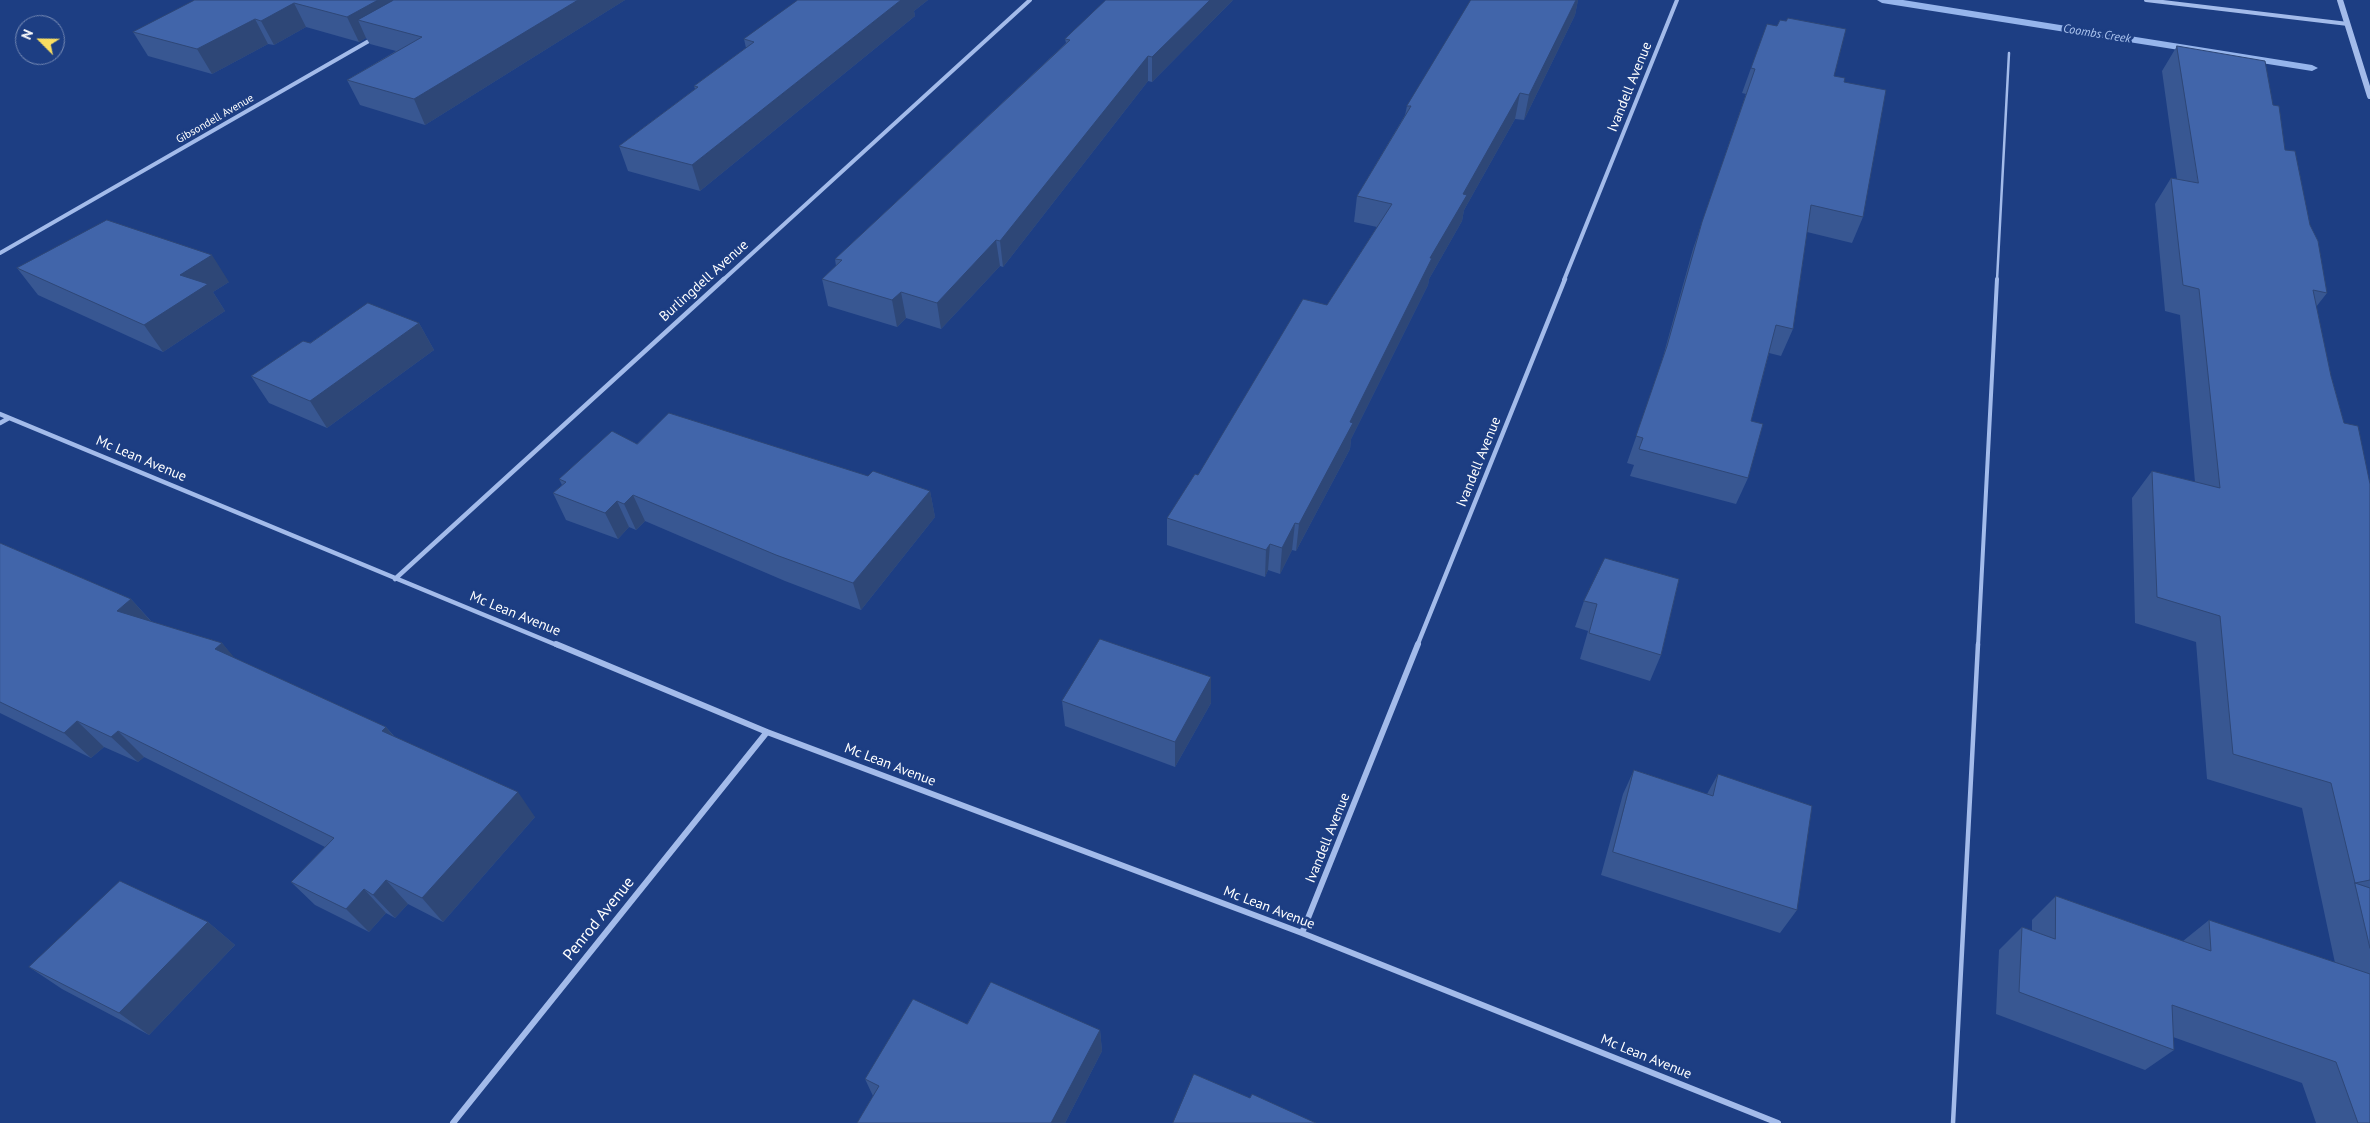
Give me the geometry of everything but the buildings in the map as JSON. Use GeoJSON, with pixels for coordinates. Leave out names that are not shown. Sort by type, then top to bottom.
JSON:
{"type":"FeatureCollection","features":[{"type":"Feature","properties":{"kind":"street","name":"Burlingdell Avenue"},"geometry":{"type":"LineString","coordinates":[[395,578],[1030,0]]}},
{"type":"Feature","properties":{"kind":"street","name":"Ivandell Avenue"},"geometry":{"type":"LineString","coordinates":[[1302,933],[1677,0]]}},
{"type":"Feature","properties":{"kind":"street"},"geometry":{"type":"LineString","coordinates":[[2146,0],[2348,24]]}},
{"type":"Feature","properties":{"kind":"street"},"geometry":{"type":"LineString","coordinates":[[2340,0],[2370,96]]}},
{"type":"Feature","properties":{"kind":"street","name":"Gibsondell Avenue"},"geometry":{"type":"LineString","coordinates":[[0,253],[379,35]]}},
{"type":"Feature","properties":{"kind":"street","name":"Mc Lean Avenue"},"geometry":{"type":"LineString","coordinates":[[0,414],[767,732],[1302,933],[1778,1123]]}},
{"type":"Feature","properties":{"kind":"street"},"geometry":{"type":"LineString","coordinates":[[0,423],[9,418]]}},
{"type":"Feature","properties":{"kind":"street","name":"Penrod Avenue"},"geometry":{"type":"LineString","coordinates":[[453,1123],[767,732]]}},
{"type":"Feature","properties":{"kind":"lane"},"geometry":{"type":"LineString","coordinates":[[1953,1123],[2009,53]]}},
{"type":"Feature","properties":{"kind":"waterway","name":"Coombs Creek"},"geometry":{"type":"LineString","coordinates":[[1882,0],[2312,68]]}}]}
